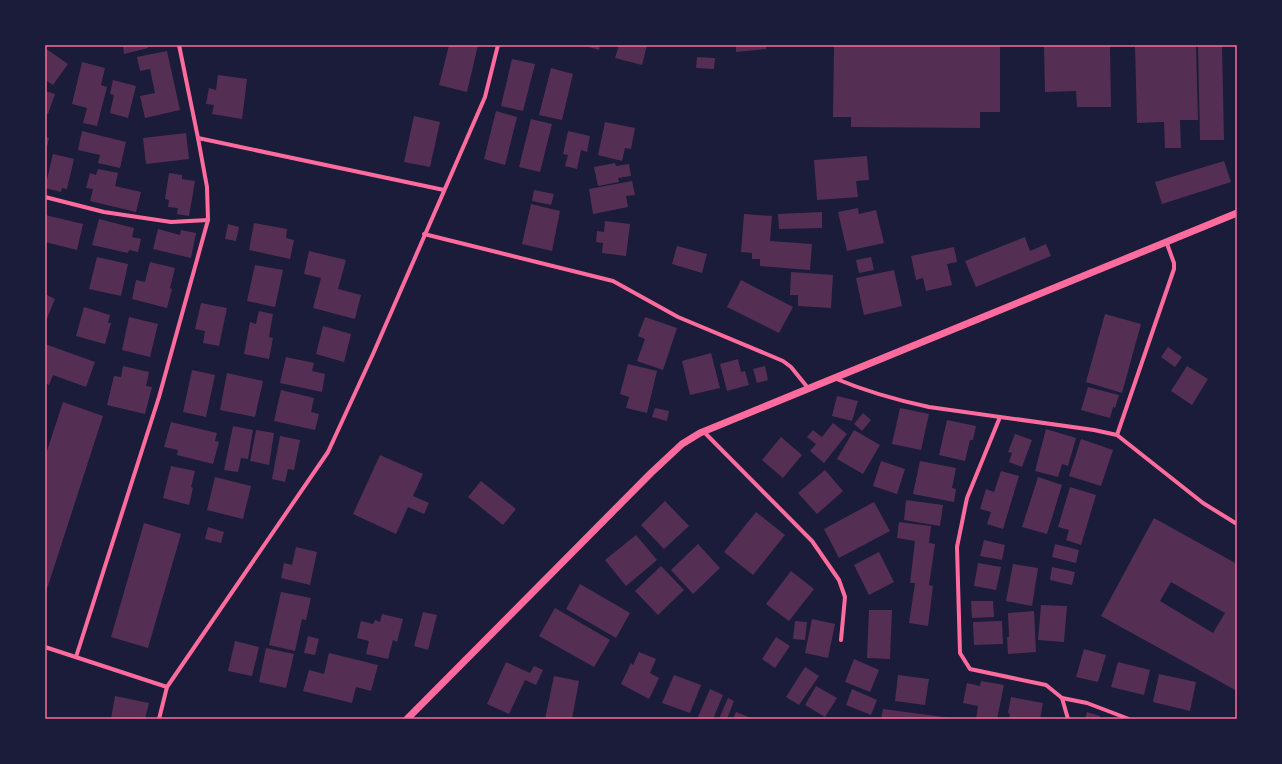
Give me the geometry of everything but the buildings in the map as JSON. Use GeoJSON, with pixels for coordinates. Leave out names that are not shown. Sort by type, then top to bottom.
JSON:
{"type":"FeatureCollection","features":[{"type":"Feature","properties":{"kind":"street"},"geometry":{"type":"LineString","coordinates":[[76,657],[158,397],[208,220],[207,187],[179,45]]}},
{"type":"Feature","properties":{"kind":"street"},"geometry":{"type":"LineString","coordinates":[[160,719],[168,687],[328,452],[373,354],[485,97],[498,45]]}},
{"type":"Feature","properties":{"kind":"street"},"geometry":{"type":"LineString","coordinates":[[198,138],[444,190]]}},
{"type":"Feature","properties":{"kind":"street"},"geometry":{"type":"LineString","coordinates":[[45,197],[104,212],[171,222],[208,220]]}},
{"type":"Feature","properties":{"kind":"street"},"geometry":{"type":"LineString","coordinates":[[407,719],[651,473],[682,444],[704,432],[808,388],[1237,213]]}},
{"type":"Feature","properties":{"kind":"street"},"geometry":{"type":"LineString","coordinates":[[424,234],[613,281],[678,317],[783,361],[791,366],[808,388]]}},
{"type":"Feature","properties":{"kind":"street"},"geometry":{"type":"LineString","coordinates":[[1117,435],[1174,269],[1174,263],[1166,241]]}},
{"type":"Feature","properties":{"kind":"street"},"geometry":{"type":"LineString","coordinates":[[834,378],[856,387],[903,402],[1094,430],[1117,435],[1203,503],[1237,524]]}},
{"type":"Feature","properties":{"kind":"street"},"geometry":{"type":"LineString","coordinates":[[1000,417],[967,498],[957,547],[960,653],[970,668],[1046,685],[1062,698],[1087,703],[1129,719]]}},
{"type":"Feature","properties":{"kind":"street"},"geometry":{"type":"LineString","coordinates":[[704,432],[812,541],[839,580],[845,597],[841,640]]}},
{"type":"Feature","properties":{"kind":"street"},"geometry":{"type":"LineString","coordinates":[[45,647],[168,687]]}},
{"type":"Feature","properties":{"kind":"street"},"geometry":{"type":"LineString","coordinates":[[1062,698],[1068,719]]}}]}
